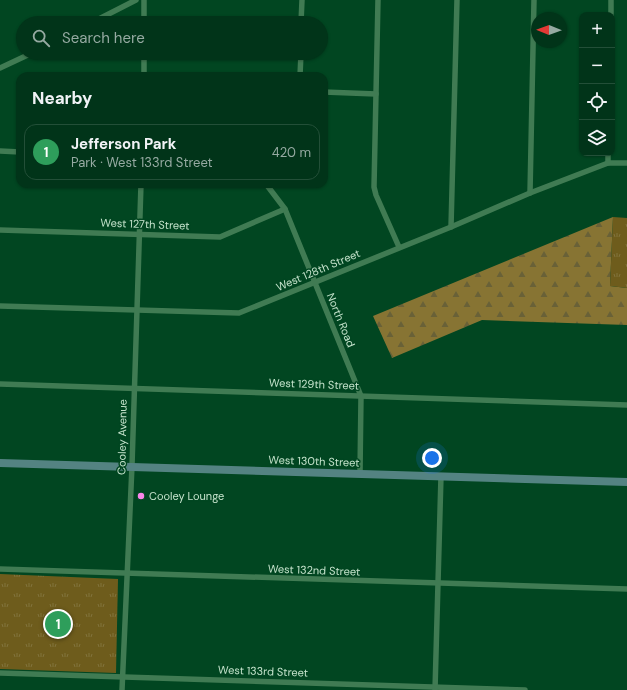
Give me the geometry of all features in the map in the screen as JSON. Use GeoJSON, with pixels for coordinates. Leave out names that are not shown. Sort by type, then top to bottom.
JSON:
{"type":"FeatureCollection","features":[{"type":"Feature","properties":{"kind":"main road","name":"West 130th Street"},"geometry":{"type":"LineString","coordinates":[[0,463],[627,482]]}},
{"type":"Feature","properties":{"kind":"street"},"geometry":{"type":"LineString","coordinates":[[105,16],[136,0]]}},
{"type":"Feature","properties":{"kind":"street"},"geometry":{"type":"LineString","coordinates":[[144,0],[144,16]]}},
{"type":"Feature","properties":{"kind":"street"},"geometry":{"type":"LineString","coordinates":[[301,16],[302,0]]}},
{"type":"Feature","properties":{"kind":"street"},"geometry":{"type":"LineString","coordinates":[[378,0],[374,187],[376,195],[399,247]]}},
{"type":"Feature","properties":{"kind":"street"},"geometry":{"type":"LineString","coordinates":[[451,227],[457,0]]}},
{"type":"Feature","properties":{"kind":"street"},"geometry":{"type":"LineString","coordinates":[[530,193],[534,0]]}},
{"type":"Feature","properties":{"kind":"street"},"geometry":{"type":"LineString","coordinates":[[611,0],[611,12]]}},
{"type":"Feature","properties":{"kind":"street"},"geometry":{"type":"LineString","coordinates":[[0,68],[17,60]]}},
{"type":"Feature","properties":{"kind":"street"},"geometry":{"type":"LineString","coordinates":[[144,60],[144,72]]}},
{"type":"Feature","properties":{"kind":"street"},"geometry":{"type":"LineString","coordinates":[[300,60],[300,72]]}},
{"type":"Feature","properties":{"kind":"street"},"geometry":{"type":"LineString","coordinates":[[328,92],[376,94]]}},
{"type":"Feature","properties":{"kind":"street"},"geometry":{"type":"LineString","coordinates":[[0,152],[16,152]]}},
{"type":"Feature","properties":{"kind":"street"},"geometry":{"type":"LineString","coordinates":[[608,156],[608,163]]}},
{"type":"Feature","properties":{"kind":"street","name":"West 128th Street"},"geometry":{"type":"LineString","coordinates":[[0,306],[239,313],[451,227],[530,193],[608,163],[627,163]]}},
{"type":"Feature","properties":{"kind":"street","name":"Cooley Avenue"},"geometry":{"type":"LineString","coordinates":[[122,690],[132,466],[140,188]]}},
{"type":"Feature","properties":{"kind":"street","name":"North Road"},"geometry":{"type":"LineString","coordinates":[[269,188],[285,209],[361,396],[360,473]]}},
{"type":"Feature","properties":{"kind":"street","name":"West 127th Street"},"geometry":{"type":"LineString","coordinates":[[0,230],[220,236],[285,209]]}},
{"type":"Feature","properties":{"kind":"street","name":"West 129th Street"},"geometry":{"type":"LineString","coordinates":[[0,384],[627,404]]}},
{"type":"Feature","properties":{"kind":"street"},"geometry":{"type":"LineString","coordinates":[[435,688],[441,476]]}},
{"type":"Feature","properties":{"kind":"street","name":"West 132nd Street"},"geometry":{"type":"LineString","coordinates":[[0,570],[627,589]]}},
{"type":"Feature","properties":{"kind":"street","name":"West 133rd Street"},"geometry":{"type":"LineString","coordinates":[[0,673],[525,690]]}},
{"type":"Feature","properties":{"kind":"green space"},"geometry":{"type":"Polygon","coordinates":[[[613,217],[610,286],[627,288],[627,325],[482,320],[392,358],[373,316],[613,217]]]}},
{"type":"Feature","properties":{"kind":"green space"},"geometry":{"type":"Polygon","coordinates":[[[613,217],[627,218],[627,288],[610,286],[613,217]]]}},
{"type":"Feature","properties":{"kind":"green space"},"geometry":{"type":"Polygon","coordinates":[[[0,574],[118,579],[116,673],[0,669],[0,574]]]}},
{"type":"Feature","properties":{"kind":"place","name":"Cooley Lounge"},"geometry":{"type":"Point","coordinates":[141,496]}},
{"type":"Feature","properties":{"kind":"place","name":"Jefferson Park"},"geometry":{"type":"Point","coordinates":[58,624]}}]}
